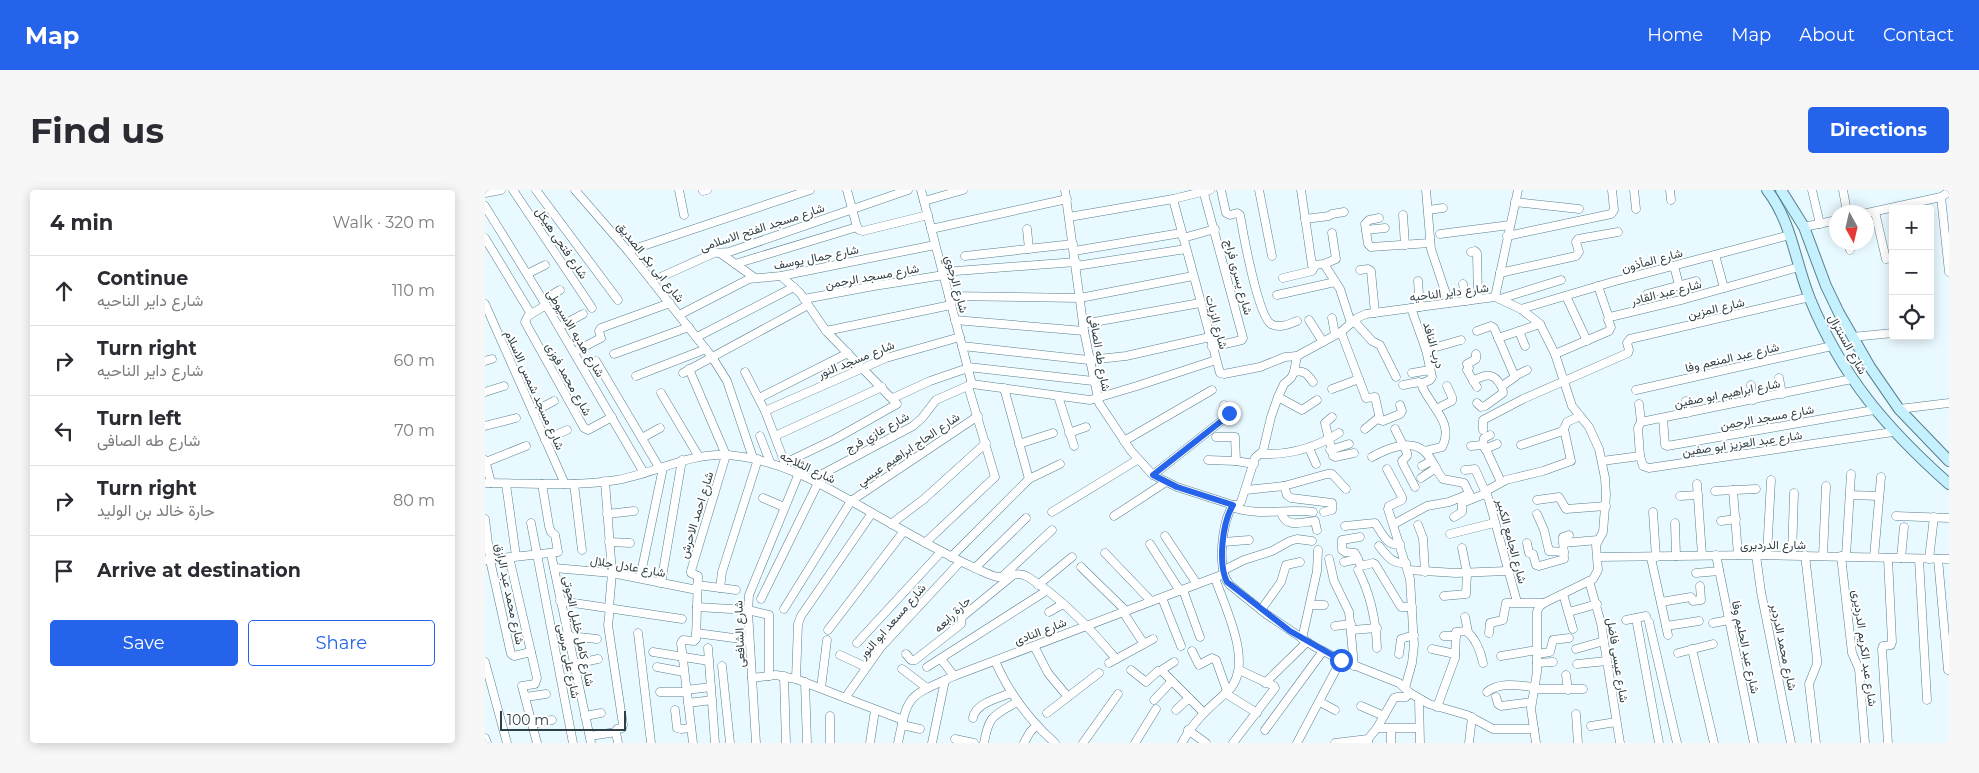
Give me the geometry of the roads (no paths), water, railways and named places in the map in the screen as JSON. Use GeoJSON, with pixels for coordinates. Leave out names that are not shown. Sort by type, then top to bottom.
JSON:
{"type":"FeatureCollection","features":[{"type":"Feature","properties":{"kind":"street"},"geometry":{"type":"LineString","coordinates":[[486,192],[501,190]]}},
{"type":"Feature","properties":{"kind":"street","name":"شارع فتحى هيكل"},"geometry":{"type":"LineString","coordinates":[[513,190],[592,308]]}},
{"type":"Feature","properties":{"kind":"street"},"geometry":{"type":"LineString","coordinates":[[536,190],[618,300]]}},
{"type":"Feature","properties":{"kind":"street","name":"شارع ابى بكر الصديق"},"geometry":{"type":"LineString","coordinates":[[575,190],[653,281],[713,357],[727,381],[755,458]]}},
{"type":"Feature","properties":{"kind":"street"},"geometry":{"type":"LineString","coordinates":[[679,190],[683,216]]}},
{"type":"Feature","properties":{"kind":"street"},"geometry":{"type":"LineString","coordinates":[[628,251],[810,190]]}},
{"type":"Feature","properties":{"kind":"street"},"geometry":{"type":"LineString","coordinates":[[847,190],[859,230],[863,231],[928,215]]}},
{"type":"Feature","properties":{"kind":"street","name":"شارع مسجد الفتح الاسلامى"},"geometry":{"type":"LineString","coordinates":[[653,281],[719,252],[729,252],[908,190]]}},
{"type":"Feature","properties":{"kind":"street","name":"شارع الرجوي"},"geometry":{"type":"LineString","coordinates":[[921,190],[968,368],[970,385],[978,416],[995,473],[995,479],[925,543]]}},
{"type":"Feature","properties":{"kind":"street"},"geometry":{"type":"LineString","coordinates":[[924,201],[963,190]]}},
{"type":"Feature","properties":{"kind":"street","name":"شارع طه الصافى"},"geometry":{"type":"LineString","coordinates":[[1065,190],[1074,247],[1083,328],[1097,398],[1137,460],[1153,475],[1166,482],[1255,513],[1313,512]]}},
{"type":"Feature","properties":{"kind":"street"},"geometry":{"type":"LineString","coordinates":[[1221,190],[1226,213],[1230,215],[1237,213],[1240,215],[1256,290],[1265,317],[1272,325],[1277,326],[1297,321]]}},
{"type":"Feature","properties":{"kind":"street"},"geometry":{"type":"LineString","coordinates":[[1259,190],[1271,256]]}},
{"type":"Feature","properties":{"kind":"street"},"geometry":{"type":"LineString","coordinates":[[1301,190],[1311,263],[1315,266]]}},
{"type":"Feature","properties":{"kind":"street"},"geometry":{"type":"LineString","coordinates":[[1426,190],[1430,243],[1449,303]]}},
{"type":"Feature","properties":{"kind":"street"},"geometry":{"type":"LineString","coordinates":[[1518,190],[1509,225],[1497,298],[1561,280]]}},
{"type":"Feature","properties":{"kind":"street"},"geometry":{"type":"LineString","coordinates":[[1507,236],[1611,214],[1613,210],[1612,190]]}},
{"type":"Feature","properties":{"kind":"street"},"geometry":{"type":"LineString","coordinates":[[1634,190],[1636,209]]}},
{"type":"Feature","properties":{"kind":"street"},"geometry":{"type":"LineString","coordinates":[[1670,190],[1671,200]]}},
{"type":"Feature","properties":{"kind":"street","name":"شارع السنترال"},"geometry":{"type":"LineString","coordinates":[[1767,190],[1787,223],[1799,267],[1810,297],[1832,346],[1852,380],[1893,432],[1912,452],[1949,484]]}},
{"type":"Feature","properties":{"kind":"street","name":"شارع السنترال"},"geometry":{"type":"LineString","coordinates":[[1781,190],[1802,222],[1826,286],[1852,338],[1899,409],[1949,461]]}},
{"type":"Feature","properties":{"kind":"street"},"geometry":{"type":"LineString","coordinates":[[1812,190],[1820,224]]}},
{"type":"Feature","properties":{"kind":"street"},"geometry":{"type":"LineString","coordinates":[[1843,190],[1846,205]]}},
{"type":"Feature","properties":{"kind":"street"},"geometry":{"type":"LineString","coordinates":[[1069,216],[1173,199],[1206,191]]}},
{"type":"Feature","properties":{"kind":"street","name":"شارع يسرى فراج"},"geometry":{"type":"LineString","coordinates":[[1206,191],[1243,338],[1242,340],[1212,347]]}},
{"type":"Feature","properties":{"kind":"street"},"geometry":{"type":"LineString","coordinates":[[1912,205],[1944,194],[1949,272]]}},
{"type":"Feature","properties":{"kind":"street"},"geometry":{"type":"LineString","coordinates":[[931,229],[1067,199]]}},
{"type":"Feature","properties":{"kind":"street","name":"شارع الزيات"},"geometry":{"type":"LineString","coordinates":[[1173,199],[1219,371],[1224,374],[1260,367],[1290,356],[1297,356]]}},
{"type":"Feature","properties":{"kind":"street"},"geometry":{"type":"LineString","coordinates":[[1515,202],[1579,209]]}},
{"type":"Feature","properties":{"kind":"street","name":"شارع هديه الاسيوطى"},"geometry":{"type":"LineString","coordinates":[[485,206],[545,303],[644,474]]}},
{"type":"Feature","properties":{"kind":"street"},"geometry":{"type":"LineString","coordinates":[[1428,210],[1443,208]]}},
{"type":"Feature","properties":{"kind":"street"},"geometry":{"type":"LineString","coordinates":[[1874,212],[1889,209]]}},
{"type":"Feature","properties":{"kind":"street"},"geometry":{"type":"LineString","coordinates":[[1305,219],[1344,212]]}},
{"type":"Feature","properties":{"kind":"street"},"geometry":{"type":"LineString","coordinates":[[1403,215],[1405,245]]}},
{"type":"Feature","properties":{"kind":"street"},"geometry":{"type":"LineString","coordinates":[[1379,218],[1367,221],[1368,244],[1371,247],[1430,243]]}},
{"type":"Feature","properties":{"kind":"street"},"geometry":{"type":"LineString","coordinates":[[1874,221],[1886,259]]}},
{"type":"Feature","properties":{"kind":"street"},"geometry":{"type":"LineString","coordinates":[[1787,223],[1820,224],[1829,222]]}},
{"type":"Feature","properties":{"kind":"street"},"geometry":{"type":"LineString","coordinates":[[1440,234],[1509,225]]}},
{"type":"Feature","properties":{"kind":"street"},"geometry":{"type":"LineString","coordinates":[[735,264],[857,227]]}},
{"type":"Feature","properties":{"kind":"street"},"geometry":{"type":"LineString","coordinates":[[1366,230],[1385,228]]}},
{"type":"Feature","properties":{"kind":"street"},"geometry":{"type":"LineString","coordinates":[[1027,229],[1029,249]]}},
{"type":"Feature","properties":{"kind":"street"},"geometry":{"type":"LineString","coordinates":[[965,256],[1029,249],[1074,247],[1182,235],[1215,229]]}},
{"type":"Feature","properties":{"kind":"street"},"geometry":{"type":"LineString","coordinates":[[1500,273],[1576,256],[1579,252],[1577,239],[1618,232]]}},
{"type":"Feature","properties":{"kind":"street"},"geometry":{"type":"LineString","coordinates":[[1283,278],[1312,271],[1315,266],[1336,259],[1332,233]]}},
{"type":"Feature","properties":{"kind":"street","name":"شارع المأذون"},"geometry":{"type":"LineString","coordinates":[[1521,309],[1598,286],[1791,235]]}},
{"type":"Feature","properties":{"kind":"street","name":"شارع محمد فوزى"},"geometry":{"type":"LineString","coordinates":[[485,238],[531,314],[526,318],[525,322],[584,428],[588,430],[612,417]]}},
{"type":"Feature","properties":{"kind":"street","name":"شارع جمال يوسف"},"geometry":{"type":"LineString","coordinates":[[679,315],[749,278],[781,276],[935,245]]}},
{"type":"Feature","properties":{"kind":"street","name":"شارع مسجد الرحمن"},"geometry":{"type":"LineString","coordinates":[[726,455],[686,371],[806,302],[874,286],[943,274],[1076,264],[1186,249]]}},
{"type":"Feature","properties":{"kind":"street"},"geometry":{"type":"LineString","coordinates":[[1471,252],[1475,251],[1477,253],[1478,299]]}},
{"type":"Feature","properties":{"kind":"street"},"geometry":{"type":"LineString","coordinates":[[719,252],[755,278]]}},
{"type":"Feature","properties":{"kind":"street"},"geometry":{"type":"LineString","coordinates":[[1715,255],[1724,288]]}},
{"type":"Feature","properties":{"kind":"street"},"geometry":{"type":"LineString","coordinates":[[1324,264],[1343,298],[1352,322],[1372,341],[1380,345],[1396,377]]}},
{"type":"Feature","properties":{"kind":"street"},"geometry":{"type":"LineString","coordinates":[[527,274],[545,265]]}},
{"type":"Feature","properties":{"kind":"street"},"geometry":{"type":"LineString","coordinates":[[1674,266],[1679,285]]}},
{"type":"Feature","properties":{"kind":"street","name":"شارع عبد القادر"},"geometry":{"type":"LineString","coordinates":[[1609,318],[1799,267]]}},
{"type":"Feature","properties":{"kind":"street"},"geometry":{"type":"LineString","coordinates":[[1360,270],[1368,269],[1371,271],[1375,312]]}},
{"type":"Feature","properties":{"kind":"street"},"geometry":{"type":"LineString","coordinates":[[781,276],[794,287],[826,331],[895,401]]}},
{"type":"Feature","properties":{"kind":"street"},"geometry":{"type":"LineString","coordinates":[[949,296],[1080,298],[1193,276]]}},
{"type":"Feature","properties":{"kind":"street"},"geometry":{"type":"LineString","coordinates":[[1418,281],[1420,307]]}},
{"type":"Feature","properties":{"kind":"street"},"geometry":{"type":"LineString","coordinates":[[1647,294],[1696,281]]}},
{"type":"Feature","properties":{"kind":"street"},"geometry":{"type":"LineString","coordinates":[[1277,295],[1335,282]]}},
{"type":"Feature","properties":{"kind":"street"},"geometry":{"type":"LineString","coordinates":[[1463,284],[1466,301]]}},
{"type":"Feature","properties":{"kind":"street"},"geometry":{"type":"LineString","coordinates":[[1555,354],[1609,332],[1611,327],[1609,318],[1598,286]]}},
{"type":"Feature","properties":{"kind":"street"},"geometry":{"type":"LineString","coordinates":[[697,337],[794,287]]}},
{"type":"Feature","properties":{"kind":"street"},"geometry":{"type":"LineString","coordinates":[[531,314],[560,290]]}},
{"type":"Feature","properties":{"kind":"street"},"geometry":{"type":"LineString","coordinates":[[1566,296],[1587,341]]}},
{"type":"Feature","properties":{"kind":"street","name":"شارع المزين"},"geometry":{"type":"LineString","coordinates":[[1565,380],[1628,353],[1627,341],[1810,297]]}},
{"type":"Feature","properties":{"kind":"street","name":"شارع داير الناحيه"},"geometry":{"type":"LineString","coordinates":[[1297,356],[1338,333],[1360,316],[1375,312],[1497,298],[1521,309],[1540,324],[1565,380],[1568,398],[1595,437],[1602,461],[1606,506],[1603,532],[1598,540],[1596,550],[1598,570],[1595,577],[1589,581]]}},
{"type":"Feature","properties":{"kind":"street"},"geometry":{"type":"LineString","coordinates":[[574,352],[601,338],[599,331],[601,328],[670,303]]}},
{"type":"Feature","properties":{"kind":"street"},"geometry":{"type":"LineString","coordinates":[[955,320],[1083,328],[1200,303]]}},
{"type":"Feature","properties":{"kind":"street","name":"شارع مسجد شمس الاسلام"},"geometry":{"type":"LineString","coordinates":[[485,304],[565,484]]}},
{"type":"Feature","properties":{"kind":"street"},"geometry":{"type":"LineString","coordinates":[[826,331],[951,305]]}},
{"type":"Feature","properties":{"kind":"street","name":"درب النافد"},"geometry":{"type":"LineString","coordinates":[[1411,308],[1426,350],[1430,370],[1431,379],[1422,384],[1424,391],[1445,425],[1446,439],[1442,447],[1425,451]]}},
{"type":"Feature","properties":{"kind":"street"},"geometry":{"type":"LineString","coordinates":[[559,327],[583,314]]}},
{"type":"Feature","properties":{"kind":"street"},"geometry":{"type":"LineString","coordinates":[[1332,318],[1366,398],[1375,397],[1380,419]]}},
{"type":"Feature","properties":{"kind":"street"},"geometry":{"type":"LineString","coordinates":[[1309,320],[1323,342]]}},
{"type":"Feature","properties":{"kind":"street"},"geometry":{"type":"LineString","coordinates":[[1497,338],[1540,324]]}},
{"type":"Feature","properties":{"kind":"street"},"geometry":{"type":"LineString","coordinates":[[1477,331],[1492,326],[1515,376]]}},
{"type":"Feature","properties":{"kind":"street"},"geometry":{"type":"LineString","coordinates":[[614,354],[689,327]]}},
{"type":"Feature","properties":{"kind":"street"},"geometry":{"type":"LineString","coordinates":[[1519,331],[1525,346]]}},
{"type":"Feature","properties":{"kind":"street"},"geometry":{"type":"LineString","coordinates":[[1852,338],[1889,333]]}},
{"type":"Feature","properties":{"kind":"street","name":"شارع مسجد النور"},"geometry":{"type":"LineString","coordinates":[[765,411],[863,367],[910,350],[960,337]]}},
{"type":"Feature","properties":{"kind":"street"},"geometry":{"type":"LineString","coordinates":[[962,346],[1089,360],[1126,356],[1210,337]]}},
{"type":"Feature","properties":{"kind":"street"},"geometry":{"type":"LineString","coordinates":[[1426,350],[1461,340]]}},
{"type":"Feature","properties":{"kind":"street","name":"شارع عبد المنعم وفا"},"geometry":{"type":"LineString","coordinates":[[1636,390],[1832,346]]}},
{"type":"Feature","properties":{"kind":"street"},"geometry":{"type":"LineString","coordinates":[[636,376],[706,349]]}},
{"type":"Feature","properties":{"kind":"street"},"geometry":{"type":"LineString","coordinates":[[759,398],[848,353]]}},
{"type":"Feature","properties":{"kind":"street"},"geometry":{"type":"LineString","coordinates":[[1476,354],[1476,359],[1467,364],[1469,368],[1467,370],[1475,384],[1484,376],[1491,375],[1498,380],[1503,393],[1485,406],[1481,407],[1477,403]]}},
{"type":"Feature","properties":{"kind":"street"},"geometry":{"type":"LineString","coordinates":[[1262,454],[1278,397],[1294,372],[1297,356]]}},
{"type":"Feature","properties":{"kind":"street"},"geometry":{"type":"LineString","coordinates":[[596,360],[662,468],[640,578]]}},
{"type":"Feature","properties":{"kind":"street"},"geometry":{"type":"LineString","coordinates":[[970,385],[1084,399],[1097,398],[1216,360]]}},
{"type":"Feature","properties":{"kind":"street"},"geometry":{"type":"LineString","coordinates":[[745,372],[765,411],[785,466],[835,439],[930,381],[968,368],[1093,381]]}},
{"type":"Feature","properties":{"kind":"street"},"geometry":{"type":"LineString","coordinates":[[1412,373],[1430,370]]}},
{"type":"Feature","properties":{"kind":"street"},"geometry":{"type":"LineString","coordinates":[[1501,386],[1527,370]]}},
{"type":"Feature","properties":{"kind":"street"},"geometry":{"type":"LineString","coordinates":[[1294,372],[1303,371],[1307,373],[1313,382]]}},
{"type":"Feature","properties":{"kind":"street"},"geometry":{"type":"LineString","coordinates":[[1779,378],[1782,394]]}},
{"type":"Feature","properties":{"kind":"street"},"geometry":{"type":"LineString","coordinates":[[1333,389],[1359,379]]}},
{"type":"Feature","properties":{"kind":"street"},"geometry":{"type":"LineString","coordinates":[[1483,430],[1483,420],[1565,380]]}},
{"type":"Feature","properties":{"kind":"street","name":"شارع ابراهيم ابو صفين"},"geometry":{"type":"LineString","coordinates":[[1641,422],[1852,380]]}},
{"type":"Feature","properties":{"kind":"street"},"geometry":{"type":"LineString","coordinates":[[1403,385],[1419,382],[1422,384]]}},
{"type":"Feature","properties":{"kind":"street","name":"شارع غازي فرج"},"geometry":{"type":"LineString","coordinates":[[815,481],[913,426],[936,400],[970,385]]}},
{"type":"Feature","properties":{"kind":"street"},"geometry":{"type":"LineString","coordinates":[[1751,385],[1753,400]]}},
{"type":"Feature","properties":{"kind":"street"},"geometry":{"type":"LineString","coordinates":[[485,392],[504,386]]}},
{"type":"Feature","properties":{"kind":"street"},"geometry":{"type":"LineString","coordinates":[[1436,409],[1452,401],[1447,386]]}},
{"type":"Feature","properties":{"kind":"street"},"geometry":{"type":"LineString","coordinates":[[775,436],[882,387]]}},
{"type":"Feature","properties":{"kind":"street"},"geometry":{"type":"LineString","coordinates":[[1004,388],[1029,479]]}},
{"type":"Feature","properties":{"kind":"street"},"geometry":{"type":"LineString","coordinates":[[1124,441],[1212,390]]}},
{"type":"Feature","properties":{"kind":"street"},"geometry":{"type":"LineString","coordinates":[[661,393],[699,457]]}},
{"type":"Feature","properties":{"kind":"street"},"geometry":{"type":"LineString","coordinates":[[1058,396],[1075,446]]}},
{"type":"Feature","properties":{"kind":"street"},"geometry":{"type":"LineString","coordinates":[[1278,397],[1303,410],[1317,400]]}},
{"type":"Feature","properties":{"kind":"street"},"geometry":{"type":"LineString","coordinates":[[533,412],[554,401]]}},
{"type":"Feature","properties":{"kind":"street"},"geometry":{"type":"LineString","coordinates":[[1686,401],[1687,413]]}},
{"type":"Feature","properties":{"kind":"street"},"geometry":{"type":"LineString","coordinates":[[1899,409],[1949,403]]}},
{"type":"Feature","properties":{"kind":"street"},"geometry":{"type":"LineString","coordinates":[[1602,461],[1640,456],[1638,428],[1641,422],[1639,404]]}},
{"type":"Feature","properties":{"kind":"street"},"geometry":{"type":"LineString","coordinates":[[1365,429],[1375,420],[1380,419],[1383,421],[1400,414],[1402,411],[1400,405]]}},
{"type":"Feature","properties":{"kind":"street"},"geometry":{"type":"LineString","coordinates":[[1153,475],[1229,415],[1224,406]]}},
{"type":"Feature","properties":{"kind":"street","name":"شارع مسجد الرحمن"},"geometry":{"type":"LineString","coordinates":[[1663,418],[1665,445],[1667,446],[1874,410]]}},
{"type":"Feature","properties":{"kind":"street","name":"شارع الحاج ابراهيم عيسي"},"geometry":{"type":"LineString","coordinates":[[851,501],[978,416]]}},
{"type":"Feature","properties":{"kind":"street"},"geometry":{"type":"LineString","coordinates":[[1521,446],[1565,426],[1580,416]]}},
{"type":"Feature","properties":{"kind":"street"},"geometry":{"type":"LineString","coordinates":[[1394,524],[1427,506],[1486,492],[1501,482],[1571,461],[1565,426],[1559,417]]}},
{"type":"Feature","properties":{"kind":"street"},"geometry":{"type":"LineString","coordinates":[[485,426],[516,418]]}},
{"type":"Feature","properties":{"kind":"street"},"geometry":{"type":"LineString","coordinates":[[1332,418],[1325,423],[1330,450],[1333,456],[1354,453]]}},
{"type":"Feature","properties":{"kind":"street"},"geometry":{"type":"LineString","coordinates":[[1069,433],[1086,427]]}},
{"type":"Feature","properties":{"kind":"street"},"geometry":{"type":"LineString","coordinates":[[642,438],[660,428]]}},
{"type":"Feature","properties":{"kind":"street"},"geometry":{"type":"LineString","coordinates":[[1395,429],[1407,454],[1403,459],[1403,464],[1415,487]]}},
{"type":"Feature","properties":{"kind":"street"},"geometry":{"type":"LineString","coordinates":[[545,440],[567,430]]}},
{"type":"Feature","properties":{"kind":"street","name":"شارع عبد العزيز ابو صفين"},"geometry":{"type":"LineString","coordinates":[[1640,456],[1643,466],[1649,468],[1893,432]]}},
{"type":"Feature","properties":{"kind":"street"},"geometry":{"type":"LineString","coordinates":[[1019,444],[1053,433]]}},
{"type":"Feature","properties":{"kind":"street"},"geometry":{"type":"LineString","coordinates":[[1339,433],[1309,448],[1293,452],[1262,454],[1255,458],[1240,504],[1232,506],[1223,542],[1224,572],[1231,585],[1261,610],[1323,651],[1399,683],[1419,698],[1437,707],[1471,717],[1493,729],[1534,729]]}},
{"type":"Feature","properties":{"kind":"street"},"geometry":{"type":"LineString","coordinates":[[1490,435],[1484,438],[1484,447],[1501,482]]}},
{"type":"Feature","properties":{"kind":"street"},"geometry":{"type":"LineString","coordinates":[[760,436],[770,462]]}},
{"type":"Feature","properties":{"kind":"street"},"geometry":{"type":"LineString","coordinates":[[1216,437],[1233,436],[1236,438],[1235,461]]}},
{"type":"Feature","properties":{"kind":"street"},"geometry":{"type":"LineString","coordinates":[[891,524],[950,477],[986,443]]}},
{"type":"Feature","properties":{"kind":"street"},"geometry":{"type":"LineString","coordinates":[[1330,450],[1349,444]]}},
{"type":"Feature","properties":{"kind":"street"},"geometry":{"type":"LineString","coordinates":[[1471,446],[1484,447],[1497,444]]}},
{"type":"Feature","properties":{"kind":"street"},"geometry":{"type":"LineString","coordinates":[[488,483],[485,461],[526,446]]}},
{"type":"Feature","properties":{"kind":"street"},"geometry":{"type":"LineString","coordinates":[[1372,457],[1383,451],[1403,446],[1425,451],[1443,479],[1464,483],[1471,496]]}},
{"type":"Feature","properties":{"kind":"street"},"geometry":{"type":"LineString","coordinates":[[1309,448],[1316,464]]}},
{"type":"Feature","properties":{"kind":"street","name":"شارع الثلاجه"},"geometry":{"type":"LineString","coordinates":[[488,483],[574,484],[644,474],[682,460],[699,457],[726,455],[755,458],[785,466],[951,558],[992,576],[1002,577]]}},
{"type":"Feature","properties":{"kind":"street","name":"شارع احمد الاحرش"},"geometry":{"type":"LineString","coordinates":[[696,633],[697,575],[692,574],[691,571],[726,455]]}},
{"type":"Feature","properties":{"kind":"street"},"geometry":{"type":"LineString","coordinates":[[720,588],[721,572],[755,458]]}},
{"type":"Feature","properties":{"kind":"street"},"geometry":{"type":"LineString","coordinates":[[661,583],[682,460]]}},
{"type":"Feature","properties":{"kind":"street"},"geometry":{"type":"LineString","coordinates":[[1052,512],[1137,460]]}},
{"type":"Feature","properties":{"kind":"street"},"geometry":{"type":"LineString","coordinates":[[1208,460],[1254,464]]}},
{"type":"Feature","properties":{"kind":"street"},"geometry":{"type":"LineString","coordinates":[[1422,466],[1431,460]]}},
{"type":"Feature","properties":{"kind":"street"},"geometry":{"type":"LineString","coordinates":[[951,558],[1029,479],[1060,464]]}},
{"type":"Feature","properties":{"kind":"street"},"geometry":{"type":"LineString","coordinates":[[1421,478],[1436,468]]}},
{"type":"Feature","properties":{"kind":"street"},"geometry":{"type":"LineString","coordinates":[[1335,743],[1368,741],[1393,698],[1397,696],[1406,697],[1414,655],[1412,607],[1407,566],[1389,508],[1401,500],[1402,497],[1387,469]]}},
{"type":"Feature","properties":{"kind":"street","name":"شارع الجامع الكبير"},"geometry":{"type":"LineString","coordinates":[[1465,470],[1475,469],[1486,492],[1517,602]]}},
{"type":"Feature","properties":{"kind":"street","name":"شارع الشافعى"},"geometry":{"type":"LineString","coordinates":[[756,743],[748,610],[751,587],[799,473]]}},
{"type":"Feature","properties":{"kind":"street"},"geometry":{"type":"LineString","coordinates":[[1246,490],[1284,486],[1327,474],[1335,477],[1346,489]]}},
{"type":"Feature","properties":{"kind":"street","name":"شارع عبد الكريم الدرديرى"},"geometry":{"type":"LineString","coordinates":[[1851,474],[1843,556],[1852,653],[1859,669],[1865,743]]}},
{"type":"Feature","properties":{"kind":"street"},"geometry":{"type":"LineString","coordinates":[[1874,557],[1881,477]]}},
{"type":"Feature","properties":{"kind":"street"},"geometry":{"type":"LineString","coordinates":[[1767,555],[1771,480]]}},
{"type":"Feature","properties":{"kind":"street"},"geometry":{"type":"LineString","coordinates":[[590,740],[615,732],[622,728],[623,725],[609,634],[608,616],[612,573],[605,481]]}},
{"type":"Feature","properties":{"kind":"street"},"geometry":{"type":"LineString","coordinates":[[761,599],[815,481]]}},
{"type":"Feature","properties":{"kind":"street"},"geometry":{"type":"LineString","coordinates":[[1115,516],[1166,482]]}},
{"type":"Feature","properties":{"kind":"street"},"geometry":{"type":"LineString","coordinates":[[506,484],[512,556],[537,682],[535,684],[523,685],[537,743]]}},
{"type":"Feature","properties":{"kind":"street"},"geometry":{"type":"LineString","coordinates":[[487,560],[512,556],[551,554],[559,551],[555,535],[549,528],[543,484]]}},
{"type":"Feature","properties":{"kind":"street"},"geometry":{"type":"LineString","coordinates":[[574,484],[582,550]]}},
{"type":"Feature","properties":{"kind":"street"},"geometry":{"type":"LineString","coordinates":[[1697,484],[1702,555]]}},
{"type":"Feature","properties":{"kind":"street"},"geometry":{"type":"LineString","coordinates":[[1284,486],[1287,495],[1291,498],[1332,503],[1332,510],[1324,512]]}},
{"type":"Feature","properties":{"kind":"street"},"geometry":{"type":"LineString","coordinates":[[1823,556],[1826,486]]}},
{"type":"Feature","properties":{"kind":"street"},"geometry":{"type":"LineString","coordinates":[[1715,491],[1756,488]]}},
{"type":"Feature","properties":{"kind":"street"},"geometry":{"type":"LineString","coordinates":[[1733,490],[1738,555]]}},
{"type":"Feature","properties":{"kind":"street"},"geometry":{"type":"LineString","coordinates":[[1792,555],[1794,493]]}},
{"type":"Feature","properties":{"kind":"street"},"geometry":{"type":"LineString","coordinates":[[1680,496],[1698,494]]}},
{"type":"Feature","properties":{"kind":"street"},"geometry":{"type":"LineString","coordinates":[[1850,495],[1879,496]]}},
{"type":"Feature","properties":{"kind":"street"},"geometry":{"type":"LineString","coordinates":[[1454,516],[1462,512],[1463,503],[1471,496]]}},
{"type":"Feature","properties":{"kind":"street"},"geometry":{"type":"LineString","coordinates":[[1537,500],[1559,497],[1566,509],[1606,506]]}},
{"type":"Feature","properties":{"kind":"street"},"geometry":{"type":"LineString","coordinates":[[763,498],[784,507]]}},
{"type":"Feature","properties":{"kind":"street"},"geometry":{"type":"LineString","coordinates":[[784,609],[851,501]]}},
{"type":"Feature","properties":{"kind":"street"},"geometry":{"type":"LineString","coordinates":[[607,514],[634,510]]}},
{"type":"Feature","properties":{"kind":"street"},"geometry":{"type":"LineString","coordinates":[[1281,512],[1284,520],[1288,523],[1315,522],[1317,530]]}},
{"type":"Feature","properties":{"kind":"street"},"geometry":{"type":"LineString","coordinates":[[1653,512],[1653,557],[1668,635]]}},
{"type":"Feature","properties":{"kind":"street"},"geometry":{"type":"LineString","coordinates":[[796,678],[799,620],[872,513]]}},
{"type":"Feature","properties":{"kind":"street"},"geometry":{"type":"LineString","coordinates":[[1537,514],[1544,530],[1549,551],[1564,552]]}},
{"type":"Feature","properties":{"kind":"street"},"geometry":{"type":"LineString","coordinates":[[1896,516],[1949,518]]}},
{"type":"Feature","properties":{"kind":"street"},"geometry":{"type":"LineString","coordinates":[[1929,559],[1933,517]]}},
{"type":"Feature","properties":{"kind":"street"},"geometry":{"type":"LineString","coordinates":[[975,568],[1026,518]]}},
{"type":"Feature","properties":{"kind":"street","name":"شارع محمد عبد الرازق"},"geometry":{"type":"LineString","coordinates":[[485,519],[487,560],[511,654],[515,656],[531,652]]}},
{"type":"Feature","properties":{"kind":"street"},"geometry":{"type":"LineString","coordinates":[[1721,521],[1736,519]]}},
{"type":"Feature","properties":{"kind":"street"},"geometry":{"type":"LineString","coordinates":[[1345,526],[1375,522],[1387,541],[1392,544],[1407,538]]}},
{"type":"Feature","properties":{"kind":"street","name":"شارع على مرسى"},"geometry":{"type":"LineString","coordinates":[[531,523],[573,743]]}},
{"type":"Feature","properties":{"kind":"street"},"geometry":{"type":"LineString","coordinates":[[1450,534],[1494,523]]}},
{"type":"Feature","properties":{"kind":"street"},"geometry":{"type":"LineString","coordinates":[[1675,523],[1676,556]]}},
{"type":"Feature","properties":{"kind":"street"},"geometry":{"type":"LineString","coordinates":[[1418,525],[1423,538],[1425,572]]}},
{"type":"Feature","properties":{"kind":"street"},"geometry":{"type":"LineString","coordinates":[[1901,558],[1904,527]]}},
{"type":"Feature","properties":{"kind":"street"},"geometry":{"type":"LineString","coordinates":[[1002,577],[1052,530]]}},
{"type":"Feature","properties":{"kind":"street"},"geometry":{"type":"LineString","coordinates":[[828,630],[904,531]]}},
{"type":"Feature","properties":{"kind":"street"},"geometry":{"type":"LineString","coordinates":[[1527,544],[1529,554],[1533,554],[1538,566],[1563,560],[1563,536],[1569,535]]}},
{"type":"Feature","properties":{"kind":"street"},"geometry":{"type":"LineString","coordinates":[[1165,536],[1197,584]]}},
{"type":"Feature","properties":{"kind":"street"},"geometry":{"type":"LineString","coordinates":[[1359,537],[1343,540],[1341,543],[1343,551],[1354,552],[1361,566],[1375,564],[1399,605],[1404,608],[1412,607]]}},
{"type":"Feature","properties":{"kind":"street","name":"شارع النادى"},"geometry":{"type":"LineString","coordinates":[[899,743],[902,722],[908,703],[913,697],[927,688],[1087,625],[1215,578],[1244,560],[1272,551],[1289,541],[1297,539],[1313,542]]}},
{"type":"Feature","properties":{"kind":"street"},"geometry":{"type":"LineString","coordinates":[[1223,542],[1249,540]]}},
{"type":"Feature","properties":{"kind":"street"},"geometry":{"type":"LineString","coordinates":[[1563,542],[1598,540]]}},
{"type":"Feature","properties":{"kind":"street"},"geometry":{"type":"LineString","coordinates":[[609,542],[630,543]]}},
{"type":"Feature","properties":{"kind":"street"},"geometry":{"type":"LineString","coordinates":[[1150,544],[1182,590],[1200,637]]}},
{"type":"Feature","properties":{"kind":"street"},"geometry":{"type":"LineString","coordinates":[[1379,546],[1391,561],[1425,572],[1467,573],[1507,571]]}},
{"type":"Feature","properties":{"kind":"street"},"geometry":{"type":"LineString","coordinates":[[1444,596],[1464,595],[1467,573],[1461,548]]}},
{"type":"Feature","properties":{"kind":"street"},"geometry":{"type":"LineString","coordinates":[[1265,683],[1305,640],[1317,571],[1318,550]]}},
{"type":"Feature","properties":{"kind":"street"},"geometry":{"type":"LineString","coordinates":[[857,644],[941,552]]}},
{"type":"Feature","properties":{"kind":"street"},"geometry":{"type":"LineString","coordinates":[[1105,553],[1151,601]]}},
{"type":"Feature","properties":{"kind":"street","name":"شارع كامل خليل الحوتى"},"geometry":{"type":"LineString","coordinates":[[551,554],[590,740]]}},
{"type":"Feature","properties":{"kind":"street","name":"شارع عبد الحليم وفا"},"geometry":{"type":"LineString","coordinates":[[1716,555],[1754,743]]}},
{"type":"Feature","properties":{"kind":"street","name":"شارع محمد الدردير"},"geometry":{"type":"LineString","coordinates":[[1757,555],[1761,592],[1791,743]]}},
{"type":"Feature","properties":{"kind":"street"},"geometry":{"type":"LineString","coordinates":[[1805,555],[1817,659],[1817,664],[1809,684],[1816,743]]}},
{"type":"Feature","properties":{"kind":"street","name":"شارع الدرديرى"},"geometry":{"type":"LineString","coordinates":[[1598,557],[1805,555],[1949,559]]}},
{"type":"Feature","properties":{"kind":"street"},"geometry":{"type":"LineString","coordinates":[[1038,585],[1072,557]]}},
{"type":"Feature","properties":{"kind":"street"},"geometry":{"type":"LineString","coordinates":[[1888,558],[1892,642],[1891,645],[1883,646],[1882,649],[1888,743]]}},
{"type":"Feature","properties":{"kind":"street"},"geometry":{"type":"LineString","coordinates":[[1329,559],[1334,581],[1347,607],[1352,627],[1355,666]]}},
{"type":"Feature","properties":{"kind":"street"},"geometry":{"type":"LineString","coordinates":[[1343,562],[1358,559]]}},
{"type":"Feature","properties":{"kind":"street"},"geometry":{"type":"LineString","coordinates":[[1919,559],[1927,700]]}},
{"type":"Feature","properties":{"kind":"street"},"geometry":{"type":"LineString","coordinates":[[1938,559],[1948,670]]}},
{"type":"Feature","properties":{"kind":"street","name":"شارع مسعد ابو النور"},"geometry":{"type":"LineString","coordinates":[[845,698],[881,647],[960,562]]}},
{"type":"Feature","properties":{"kind":"street"},"geometry":{"type":"LineString","coordinates":[[1261,610],[1281,582],[1286,565],[1300,562]]}},
{"type":"Feature","properties":{"kind":"street"},"geometry":{"type":"LineString","coordinates":[[1081,567],[1125,611],[1144,644]]}},
{"type":"Feature","properties":{"kind":"street","name":"شارع عادل جلال"},"geometry":{"type":"LineString","coordinates":[[554,568],[612,573],[697,588],[736,590]]}},
{"type":"Feature","properties":{"kind":"street"},"geometry":{"type":"LineString","coordinates":[[1358,570],[1370,598],[1377,628],[1377,648]]}},
{"type":"Feature","properties":{"kind":"street"},"geometry":{"type":"LineString","coordinates":[[1696,573],[1719,571]]}},
{"type":"Feature","properties":{"kind":"street"},"geometry":{"type":"LineString","coordinates":[[1002,577],[1013,574],[1025,576],[1046,591],[1087,625],[1113,661],[1153,639]]}},
{"type":"Feature","properties":{"kind":"street","name":"حارة رابعه"},"geometry":{"type":"LineString","coordinates":[[905,654],[911,660],[915,660],[961,624],[962,617],[1013,574]]}},
{"type":"Feature","properties":{"kind":"street"},"geometry":{"type":"LineString","coordinates":[[1182,743],[1188,730],[1226,692],[1238,677],[1237,645],[1215,578]]}},
{"type":"Feature","properties":{"kind":"street"},"geometry":{"type":"LineString","coordinates":[[1537,743],[1531,702],[1537,664],[1536,619],[1539,607],[1589,581]]}},
{"type":"Feature","properties":{"kind":"street","name":"شارع عيسى فاضل"},"geometry":{"type":"LineString","coordinates":[[1589,581],[1597,604],[1620,743]]}},
{"type":"Feature","properties":{"kind":"street"},"geometry":{"type":"LineString","coordinates":[[1661,602],[1691,598],[1693,601],[1701,600],[1700,586]]}},
{"type":"Feature","properties":{"kind":"street"},"geometry":{"type":"LineString","coordinates":[[927,667],[1046,591]]}},
{"type":"Feature","properties":{"kind":"street"},"geometry":{"type":"LineString","coordinates":[[1563,594],[1573,629]]}},
{"type":"Feature","properties":{"kind":"street"},"geometry":{"type":"LineString","coordinates":[[1162,598],[1181,646]]}},
{"type":"Feature","properties":{"kind":"street"},"geometry":{"type":"LineString","coordinates":[[561,601],[682,619]]}},
{"type":"Feature","properties":{"kind":"street","name":"شارع الجامع الكبير"},"geometry":{"type":"LineString","coordinates":[[1489,633],[1490,623],[1503,620],[1506,603],[1544,604]]}},
{"type":"Feature","properties":{"kind":"street"},"geometry":{"type":"LineString","coordinates":[[1049,612],[1063,604]]}},
{"type":"Feature","properties":{"kind":"street"},"geometry":{"type":"LineString","coordinates":[[1569,612],[1597,604]]}},
{"type":"Feature","properties":{"kind":"street"},"geometry":{"type":"LineString","coordinates":[[1310,605],[1324,605]]}},
{"type":"Feature","properties":{"kind":"street"},"geometry":{"type":"LineString","coordinates":[[697,607],[748,610],[769,615],[769,676]]}},
{"type":"Feature","properties":{"kind":"street"},"geometry":{"type":"LineString","coordinates":[[1465,617],[1468,632],[1481,653],[1483,663]]}},
{"type":"Feature","properties":{"kind":"street"},"geometry":{"type":"LineString","coordinates":[[1636,618],[1659,743]]}},
{"type":"Feature","properties":{"kind":"street"},"geometry":{"type":"LineString","coordinates":[[1626,620],[1636,618],[1648,619],[1677,743]]}},
{"type":"Feature","properties":{"kind":"street"},"geometry":{"type":"LineString","coordinates":[[1713,622],[1729,620]]}},
{"type":"Feature","properties":{"kind":"street"},"geometry":{"type":"LineString","coordinates":[[1666,626],[1699,621]]}},
{"type":"Feature","properties":{"kind":"street"},"geometry":{"type":"LineString","coordinates":[[1335,626],[1377,628]]}},
{"type":"Feature","properties":{"kind":"street"},"geometry":{"type":"LineString","coordinates":[[1437,707],[1455,654],[1457,632],[1468,632]]}},
{"type":"Feature","properties":{"kind":"street"},"geometry":{"type":"LineString","coordinates":[[693,743],[682,641],[695,641],[696,633],[749,640]]}},
{"type":"Feature","properties":{"kind":"street"},"geometry":{"type":"LineString","coordinates":[[638,634],[651,743]]}},
{"type":"Feature","properties":{"kind":"street"},"geometry":{"type":"LineString","coordinates":[[1399,654],[1401,639],[1414,635]]}},
{"type":"Feature","properties":{"kind":"street"},"geometry":{"type":"LineString","coordinates":[[569,636],[597,639]]}},
{"type":"Feature","properties":{"kind":"street"},"geometry":{"type":"LineString","coordinates":[[1444,636],[1456,636]]}},
{"type":"Feature","properties":{"kind":"street"},"geometry":{"type":"LineString","coordinates":[[1501,656],[1550,652],[1553,640],[1569,638]]}},
{"type":"Feature","properties":{"kind":"street"},"geometry":{"type":"LineString","coordinates":[[821,688],[827,640]]}},
{"type":"Feature","properties":{"kind":"street"},"geometry":{"type":"LineString","coordinates":[[1576,649],[1604,641]]}},
{"type":"Feature","properties":{"kind":"street"},"geometry":{"type":"LineString","coordinates":[[1678,653],[1713,644]]}},
{"type":"Feature","properties":{"kind":"street"},"geometry":{"type":"LineString","coordinates":[[1035,646],[1048,673],[1068,697]]}},
{"type":"Feature","properties":{"kind":"street"},"geometry":{"type":"LineString","coordinates":[[708,648],[715,743]]}},
{"type":"Feature","properties":{"kind":"street"},"geometry":{"type":"LineString","coordinates":[[1432,649],[1455,654]]}},
{"type":"Feature","properties":{"kind":"street"},"geometry":{"type":"LineString","coordinates":[[1692,649],[1714,743]]}},
{"type":"Feature","properties":{"kind":"street"},"geometry":{"type":"LineString","coordinates":[[1192,651],[1199,665],[1212,658],[1215,660],[1226,692],[1257,713]]}},
{"type":"Feature","properties":{"kind":"street"},"geometry":{"type":"LineString","coordinates":[[1265,730],[1323,651]]}},
{"type":"Feature","properties":{"kind":"street"},"geometry":{"type":"LineString","coordinates":[[653,652],[709,661]]}},
{"type":"Feature","properties":{"kind":"street"},"geometry":{"type":"LineString","coordinates":[[840,655],[866,667]]}},
{"type":"Feature","properties":{"kind":"street"},"geometry":{"type":"LineString","coordinates":[[574,664],[599,659]]}},
{"type":"Feature","properties":{"kind":"street"},"geometry":{"type":"LineString","coordinates":[[941,659],[954,676]]}},
{"type":"Feature","properties":{"kind":"street"},"geometry":{"type":"LineString","coordinates":[[1297,743],[1341,660]]}},
{"type":"Feature","properties":{"kind":"street"},"geometry":{"type":"LineString","coordinates":[[995,661],[1017,702],[1036,726],[1055,743]]}},
{"type":"Feature","properties":{"kind":"street"},"geometry":{"type":"LineString","coordinates":[[1577,664],[1607,661]]}},
{"type":"Feature","properties":{"kind":"street"},"geometry":{"type":"LineString","coordinates":[[485,662],[507,743]]}},
{"type":"Feature","properties":{"kind":"street"},"geometry":{"type":"LineString","coordinates":[[1131,670],[1146,682],[1174,662]]}},
{"type":"Feature","properties":{"kind":"street"},"geometry":{"type":"LineString","coordinates":[[1537,664],[1553,662]]}},
{"type":"Feature","properties":{"kind":"street"},"geometry":{"type":"LineString","coordinates":[[722,666],[730,743]]}},
{"type":"Feature","properties":{"kind":"street"},"geometry":{"type":"LineString","coordinates":[[657,667],[684,672]]}},
{"type":"Feature","properties":{"kind":"street"},"geometry":{"type":"LineString","coordinates":[[902,669],[927,688]]}},
{"type":"Feature","properties":{"kind":"street"},"geometry":{"type":"LineString","coordinates":[[1233,743],[1275,690],[1274,686],[1239,670]]}},
{"type":"Feature","properties":{"kind":"street"},"geometry":{"type":"LineString","coordinates":[[1160,671],[1204,713]]}},
{"type":"Feature","properties":{"kind":"street"},"geometry":{"type":"LineString","coordinates":[[1047,713],[1099,673]]}},
{"type":"Feature","properties":{"kind":"street"},"geometry":{"type":"LineString","coordinates":[[1566,675],[1568,690]]}},
{"type":"Feature","properties":{"kind":"street"},"geometry":{"type":"LineString","coordinates":[[751,678],[769,676],[796,678],[920,729]]}},
{"type":"Feature","properties":{"kind":"street"},"geometry":{"type":"LineString","coordinates":[[784,676],[786,743]]}},
{"type":"Feature","properties":{"kind":"street"},"geometry":{"type":"LineString","coordinates":[[932,743],[945,680]]}},
{"type":"Feature","properties":{"kind":"street"},"geometry":{"type":"LineString","coordinates":[[1154,700],[1172,681]]}},
{"type":"Feature","properties":{"kind":"street"},"geometry":{"type":"LineString","coordinates":[[805,682],[807,743]]}},
{"type":"Feature","properties":{"kind":"street"},"geometry":{"type":"LineString","coordinates":[[1487,692],[1493,687],[1502,685],[1568,690],[1583,689]]}},
{"type":"Feature","properties":{"kind":"street"},"geometry":{"type":"LineString","coordinates":[[660,692],[687,691],[711,687]]}},
{"type":"Feature","properties":{"kind":"street"},"geometry":{"type":"LineString","coordinates":[[973,718],[973,713],[978,707],[1011,693]]}},
{"type":"Feature","properties":{"kind":"street"},"geometry":{"type":"LineString","coordinates":[[525,697],[547,694]]}},
{"type":"Feature","properties":{"kind":"street"},"geometry":{"type":"LineString","coordinates":[[1083,743],[1118,694]]}},
{"type":"Feature","properties":{"kind":"street"},"geometry":{"type":"LineString","coordinates":[[1496,697],[1498,704],[1501,706],[1531,702]]}},
{"type":"Feature","properties":{"kind":"street"},"geometry":{"type":"LineString","coordinates":[[1176,710],[1189,698]]}},
{"type":"Feature","properties":{"kind":"street"},"geometry":{"type":"LineString","coordinates":[[1419,698],[1420,743]]}},
{"type":"Feature","properties":{"kind":"street"},"geometry":{"type":"LineString","coordinates":[[688,703],[712,700]]}},
{"type":"Feature","properties":{"kind":"street"},"geometry":{"type":"LineString","coordinates":[[984,743],[989,721],[993,716],[1017,702]]}},
{"type":"Feature","properties":{"kind":"street"},"geometry":{"type":"LineString","coordinates":[[1320,702],[1335,710]]}},
{"type":"Feature","properties":{"kind":"street"},"geometry":{"type":"LineString","coordinates":[[1361,706],[1384,716]]}},
{"type":"Feature","properties":{"kind":"street"},"geometry":{"type":"LineString","coordinates":[[1135,743],[1156,709]]}},
{"type":"Feature","properties":{"kind":"street"},"geometry":{"type":"LineString","coordinates":[[675,710],[677,728],[691,728]]}},
{"type":"Feature","properties":{"kind":"street"},"geometry":{"type":"LineString","coordinates":[[870,743],[875,710]]}},
{"type":"Feature","properties":{"kind":"street"},"geometry":{"type":"LineString","coordinates":[[585,716],[601,713]]}},
{"type":"Feature","properties":{"kind":"street"},"geometry":{"type":"LineString","coordinates":[[1576,714],[1578,743]]}},
{"type":"Feature","properties":{"kind":"street"},"geometry":{"type":"LineString","coordinates":[[830,716],[830,743]]}},
{"type":"Feature","properties":{"kind":"street"},"geometry":{"type":"LineString","coordinates":[[1469,743],[1471,717]]}},
{"type":"Feature","properties":{"kind":"street"},"geometry":{"type":"LineString","coordinates":[[532,724],[552,720]]}},
{"type":"Feature","properties":{"kind":"street"},"geometry":{"type":"LineString","coordinates":[[1591,726],[1616,722]]}},
{"type":"Feature","properties":{"kind":"street"},"geometry":{"type":"LineString","coordinates":[[1024,743],[1036,726]]}},
{"type":"Feature","properties":{"kind":"street"},"geometry":{"type":"LineString","coordinates":[[1377,728],[1391,730],[1419,728]]}},
{"type":"Feature","properties":{"kind":"street"},"geometry":{"type":"LineString","coordinates":[[1188,730],[1206,743]]}},
{"type":"Feature","properties":{"kind":"street"},"geometry":{"type":"LineString","coordinates":[[1391,730],[1391,743]]}},
{"type":"Feature","properties":{"kind":"street"},"geometry":{"type":"LineString","coordinates":[[615,732],[618,743]]}},
{"type":"Feature","properties":{"kind":"street"},"geometry":{"type":"LineString","coordinates":[[485,738],[487,743]]}},
{"type":"Feature","properties":{"kind":"street"},"geometry":{"type":"LineString","coordinates":[[955,739],[975,743]]}}]}
